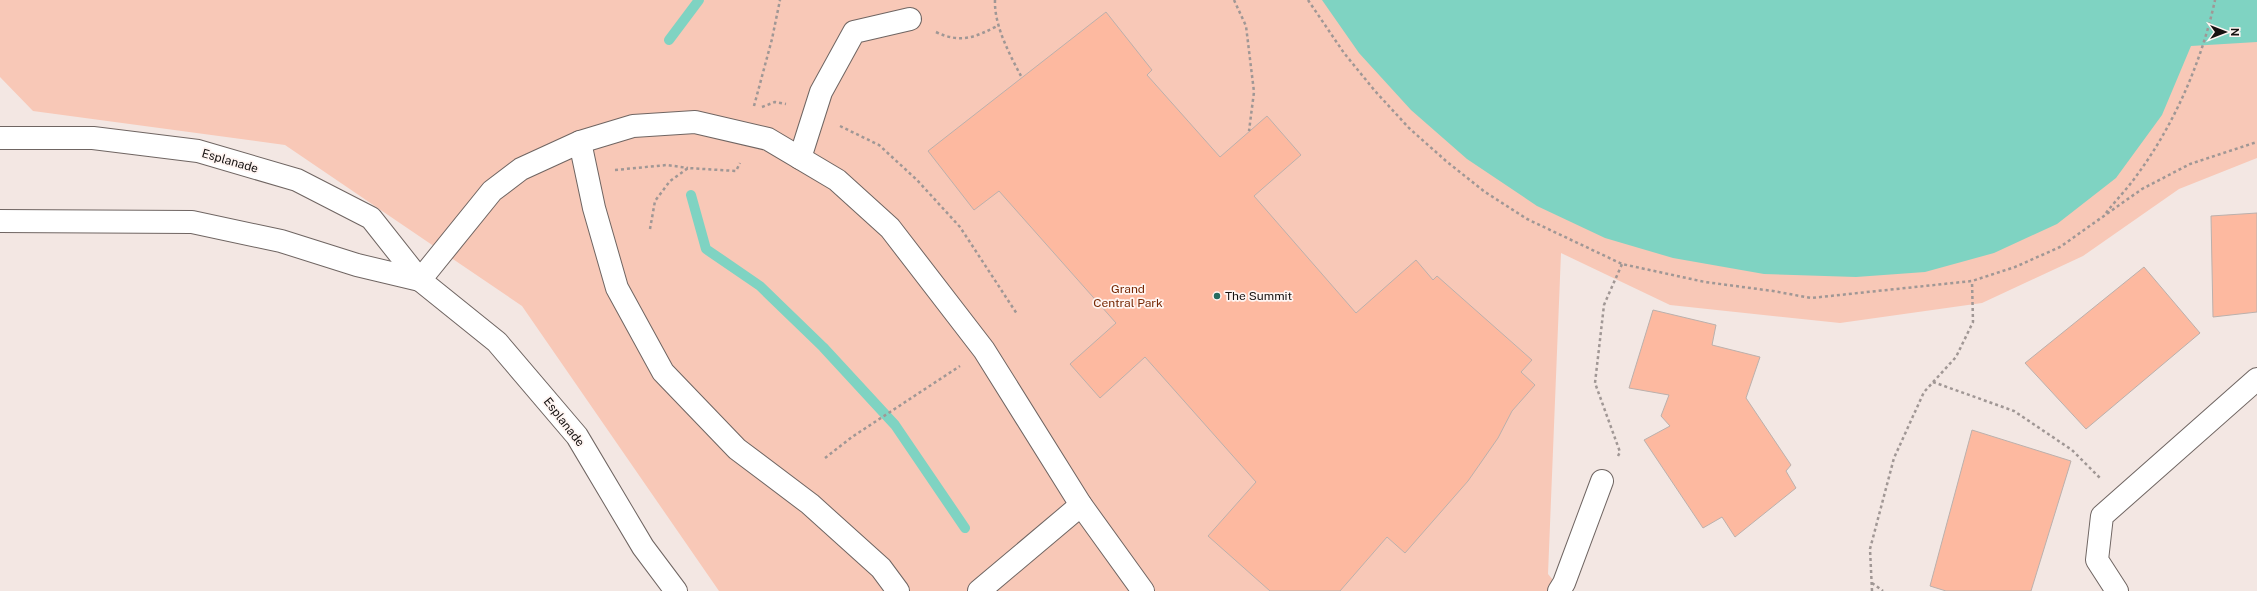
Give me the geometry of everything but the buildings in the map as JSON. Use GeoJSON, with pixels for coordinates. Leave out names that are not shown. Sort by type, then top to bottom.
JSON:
{"type":"FeatureCollection","features":[{"type":"Feature","properties":{"kind":"lane"},"geometry":{"type":"LineString","coordinates":[[800,158],[821,92],[854,32],[910,19]]}},
{"type":"Feature","properties":{"kind":"lane"},"geometry":{"type":"LineString","coordinates":[[420,280],[492,191],[521,170],[580,142],[633,126],[695,122],[768,139],[837,180],[890,228],[984,350],[1081,505],[1143,591]]}},
{"type":"Feature","properties":{"kind":"lane","name":"Esplanade"},"geometry":{"type":"LineString","coordinates":[[0,138],[93,138],[198,151],[297,180],[371,218],[420,280],[497,342],[577,436],[643,547],[676,591]]}},
{"type":"Feature","properties":{"kind":"lane"},"geometry":{"type":"LineString","coordinates":[[580,142],[594,208],[617,288],[663,372],[737,448],[810,504],[882,568],[898,591]]}},
{"type":"Feature","properties":{"kind":"lane","name":"Esplanade"},"geometry":{"type":"LineString","coordinates":[[0,221],[192,222],[281,241],[357,265],[420,280]]}},
{"type":"Feature","properties":{"kind":"lane"},"geometry":{"type":"LineString","coordinates":[[2117,591],[2097,560],[2102,516],[2257,379]]}},
{"type":"Feature","properties":{"kind":"lane"},"geometry":{"type":"LineString","coordinates":[[1559,591],[1564,583],[1602,481]]}},
{"type":"Feature","properties":{"kind":"lane"},"geometry":{"type":"LineString","coordinates":[[979,591],[1081,505]]}},
{"type":"Feature","properties":{"kind":"path"},"geometry":{"type":"LineString","coordinates":[[747,134],[772,38],[780,0]]}},
{"type":"Feature","properties":{"kind":"path"},"geometry":{"type":"LineString","coordinates":[[995,0],[995,12],[999,25],[1022,78]]}},
{"type":"Feature","properties":{"kind":"path"},"geometry":{"type":"LineString","coordinates":[[1234,0],[1246,26],[1254,92],[1249,131]]}},
{"type":"Feature","properties":{"kind":"path"},"geometry":{"type":"LineString","coordinates":[[1308,0],[1344,53],[1375,92],[1409,128],[1446,161],[1485,192],[1527,219],[1622,264],[1705,282],[1773,291],[1811,298],[1972,281],[2015,267],[2060,247],[2142,189],[2190,164],[2257,142]]}},
{"type":"Feature","properties":{"kind":"path"},"geometry":{"type":"LineString","coordinates":[[2104,216],[2138,174],[2160,139],[2180,101],[2200,50],[2214,0]]}},
{"type":"Feature","properties":{"kind":"path"},"geometry":{"type":"LineString","coordinates":[[910,19],[946,37],[974,38],[999,25]]}},
{"type":"Feature","properties":{"kind":"path"},"geometry":{"type":"LineString","coordinates":[[838,125],[879,145],[917,180],[960,227],[1017,314]]}},
{"type":"Feature","properties":{"kind":"path"},"geometry":{"type":"LineString","coordinates":[[614,170],[668,165],[688,168],[736,171],[740,163]]}},
{"type":"Feature","properties":{"kind":"path"},"geometry":{"type":"LineString","coordinates":[[650,229],[655,201],[670,181],[688,168]]}},
{"type":"Feature","properties":{"kind":"path"},"geometry":{"type":"LineString","coordinates":[[1602,481],[1620,452],[1595,383],[1604,305],[1622,264]]}},
{"type":"Feature","properties":{"kind":"path"},"geometry":{"type":"LineString","coordinates":[[1872,591],[1870,548],[1894,458],[1924,392],[1956,357],[1973,322],[1972,281]]}},
{"type":"Feature","properties":{"kind":"path"},"geometry":{"type":"LineString","coordinates":[[825,458],[852,437],[944,377]]}},
{"type":"Feature","properties":{"kind":"path"},"geometry":{"type":"LineString","coordinates":[[1933,382],[2014,411],[2072,450],[2122,498]]}},
{"type":"Feature","properties":{"kind":"path"},"geometry":{"type":"LineString","coordinates":[[1872,583],[1884,591]]}},
{"type":"Feature","properties":{"kind":"green space","name":"Grand Central Park"},"geometry":{"type":"Polygon","coordinates":[[[0,0],[2257,0],[2257,158],[2179,189],[2083,256],[1982,303],[1840,323],[1670,305],[1561,253],[1548,574],[1562,591],[719,591],[522,306],[285,145],[33,111],[0,77],[0,0]]]}},
{"type":"Feature","properties":{"kind":"water"},"geometry":{"type":"Polygon","coordinates":[[[1322,0],[2257,0],[2257,42],[2191,46],[2162,115],[2116,178],[2057,224],[1994,253],[1925,272],[1856,277],[1764,274],[1673,258],[1605,238],[1537,206],[1467,159],[1411,110],[1359,53],[1322,0]]]}},
{"type":"Feature","properties":{"kind":"waterway"},"geometry":{"type":"LineString","coordinates":[[669,40],[699,0]]}},
{"type":"Feature","properties":{"kind":"waterway"},"geometry":{"type":"LineString","coordinates":[[691,195],[706,249],[760,286],[823,347],[895,425],[965,528]]}},
{"type":"Feature","properties":{"kind":"place","name":"The Summit"},"geometry":{"type":"Point","coordinates":[1217,296]}}]}
